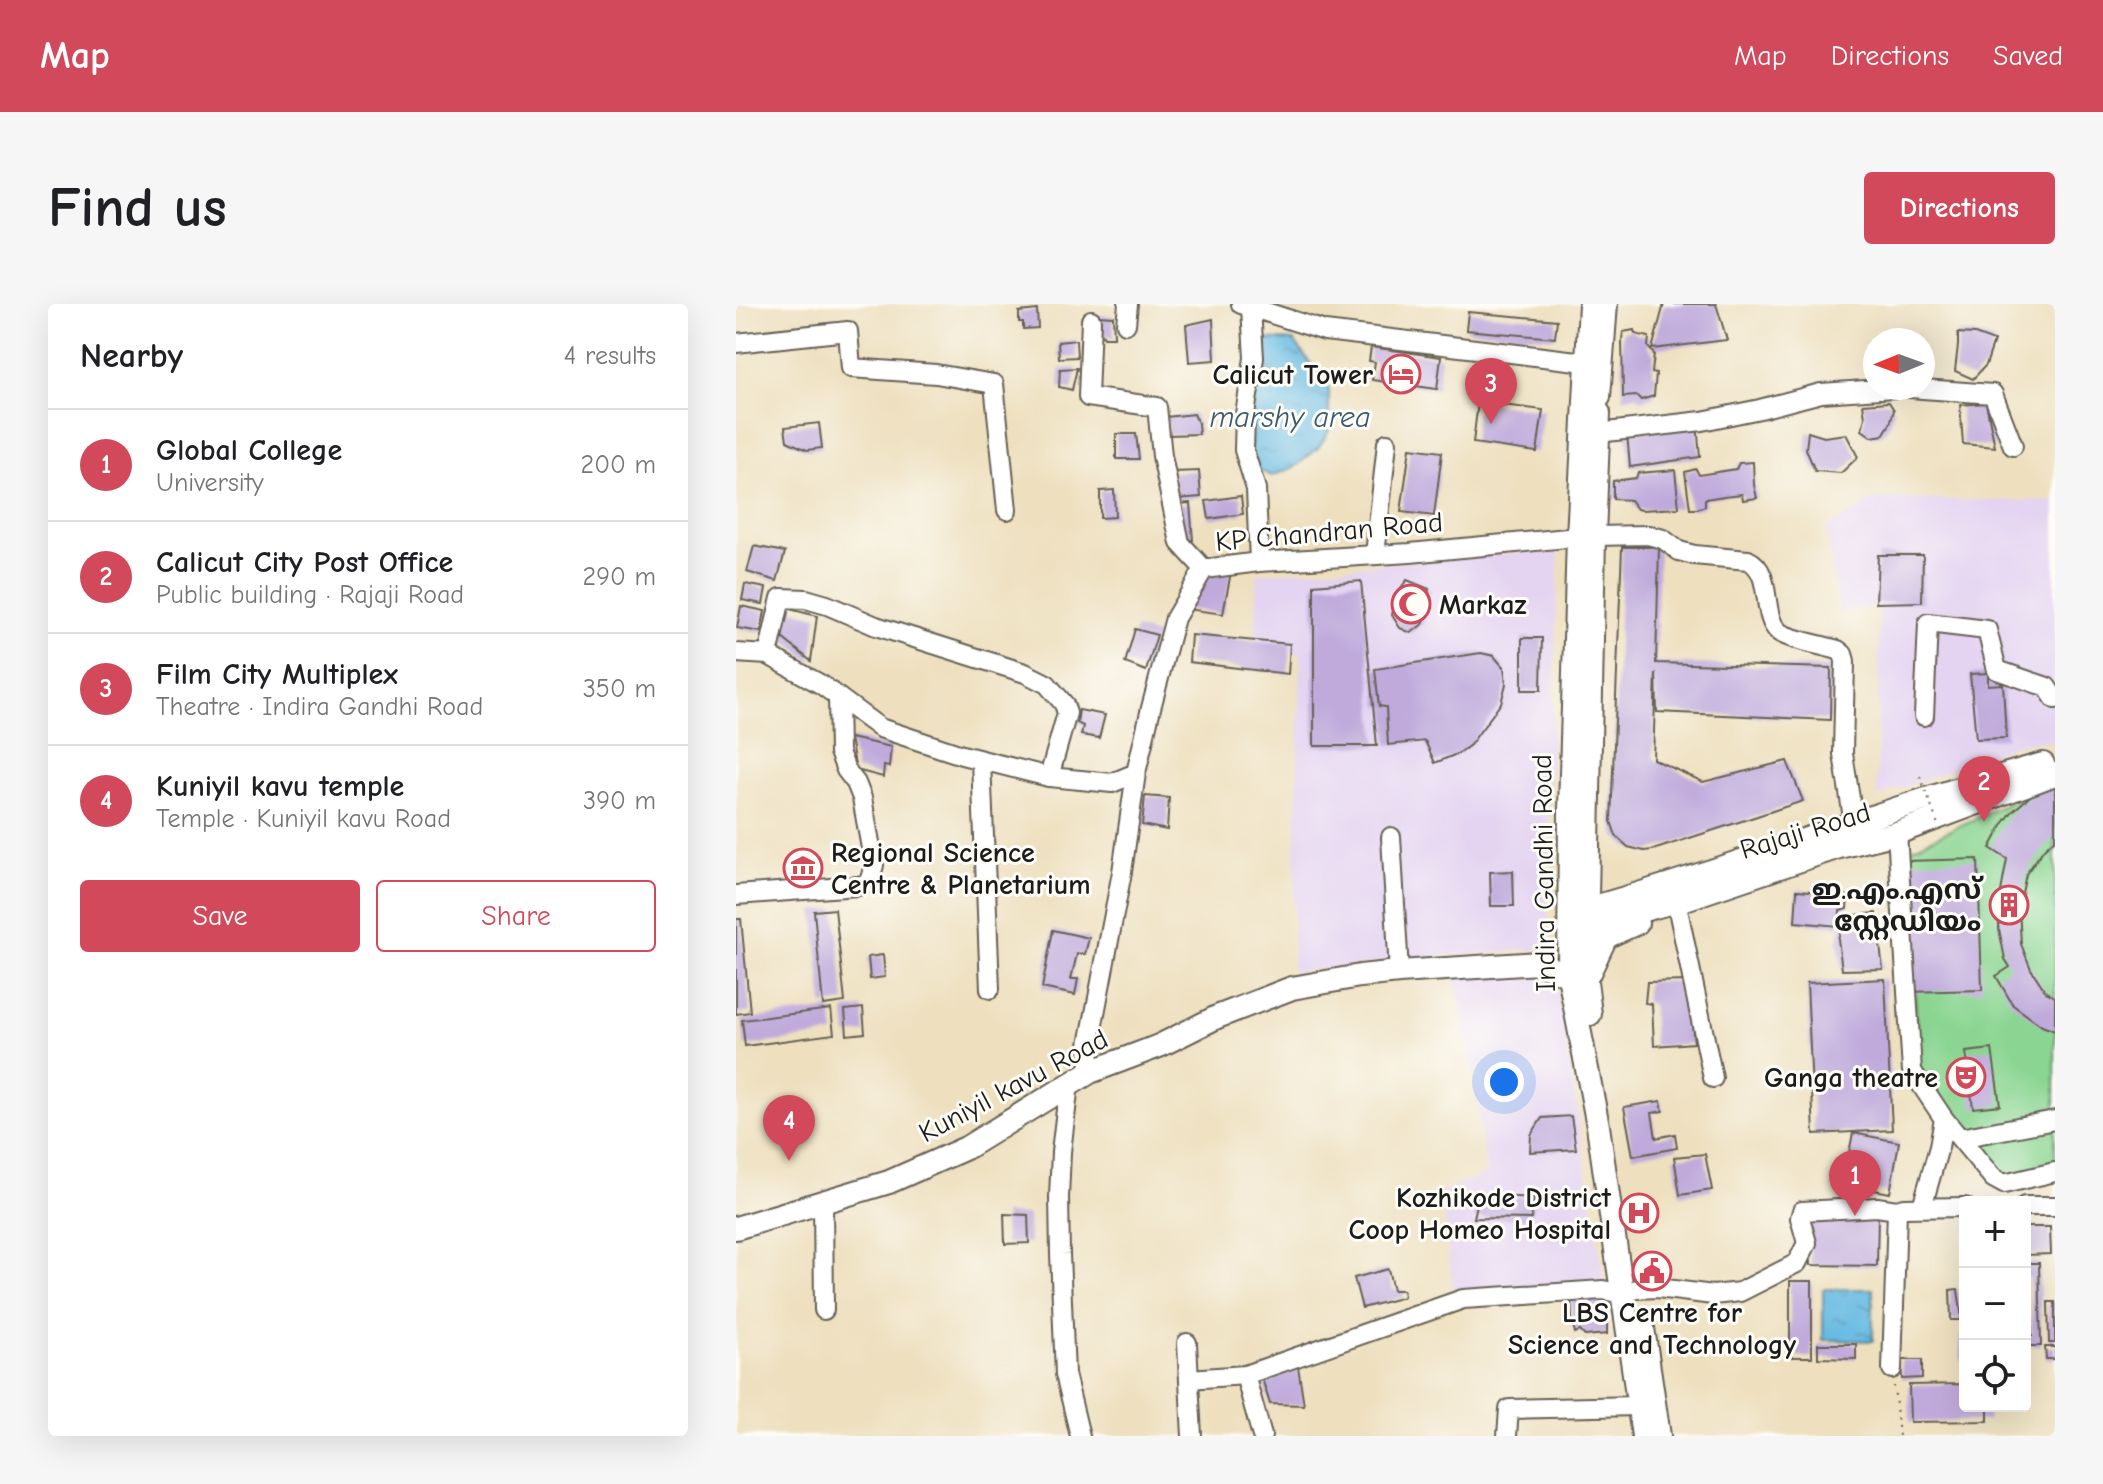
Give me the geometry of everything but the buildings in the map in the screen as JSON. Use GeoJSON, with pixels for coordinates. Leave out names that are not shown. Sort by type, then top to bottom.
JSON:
{"type":"FeatureCollection","features":[{"type":"Feature","properties":{"kind":"main road"},"geometry":{"type":"LineString","coordinates":[[1581,304],[1577,361],[1592,399]]}},
{"type":"Feature","properties":{"kind":"main road","name":"Indira Gandhi Road"},"geometry":{"type":"LineString","coordinates":[[1590,304],[1592,399],[1598,433],[1586,536],[1589,838],[1578,978],[1592,1029],[1618,1168],[1643,1436]]}},
{"type":"Feature","properties":{"kind":"main road","name":"Indira Gandhi Road"},"geometry":{"type":"LineString","coordinates":[[1581,917],[1570,809],[1596,304]]}},
{"type":"Feature","properties":{"kind":"main road"},"geometry":{"type":"LineString","coordinates":[[1592,399],[1606,304]]}},
{"type":"Feature","properties":{"kind":"main road"},"geometry":{"type":"LineString","coordinates":[[1578,978],[1606,937],[1683,895],[1854,824],[1990,778],[2055,760]]}},
{"type":"Feature","properties":{"kind":"main road","name":"Rajaji Road"},"geometry":{"type":"LineString","coordinates":[[1581,917],[1683,895],[1839,847],[1897,833],[2055,774]]}},
{"type":"Feature","properties":{"kind":"main road"},"geometry":{"type":"LineString","coordinates":[[1589,838],[1595,873],[1609,889],[1624,891],[1648,886],[1683,895]]}},
{"type":"Feature","properties":{"kind":"main road","name":"Kuniyil kavu Road"},"geometry":{"type":"LineString","coordinates":[[736,1228],[889,1182],[966,1148],[1090,1072],[1159,1046],[1217,1017],[1292,988],[1399,972],[1540,963],[1578,978]]}},
{"type":"Feature","properties":{"kind":"main road","name":"Indira Gandhi Road"},"geometry":{"type":"LineString","coordinates":[[1630,1291],[1659,1436]]}},
{"type":"Feature","properties":{"kind":"street"},"geometry":{"type":"LineString","coordinates":[[1126,324],[1128,304]]}},
{"type":"Feature","properties":{"kind":"street"},"geometry":{"type":"LineString","coordinates":[[1259,562],[1256,489],[1244,450],[1245,414],[1254,358],[1246,306],[1325,331],[1577,361]]}},
{"type":"Feature","properties":{"kind":"street"},"geometry":{"type":"LineString","coordinates":[[1091,320],[1088,397],[1157,407],[1162,456],[1180,543],[1204,569]]}},
{"type":"Feature","properties":{"kind":"street"},"geometry":{"type":"LineString","coordinates":[[736,343],[848,331],[851,368],[936,374],[994,384],[1007,510]]}},
{"type":"Feature","properties":{"kind":"street"},"geometry":{"type":"LineString","coordinates":[[1598,433],[1702,421],[1821,393],[1863,390]]}},
{"type":"Feature","properties":{"kind":"street"},"geometry":{"type":"LineString","coordinates":[[1935,390],[1993,394],[2013,446]]}},
{"type":"Feature","properties":{"kind":"street"},"geometry":{"type":"LineString","coordinates":[[1375,555],[1387,443]]}},
{"type":"Feature","properties":{"kind":"street","name":"KP Chandran Road"},"geometry":{"type":"LineString","coordinates":[[1090,1072],[1089,1045],[1122,872],[1136,773],[1175,618],[1204,569],[1586,536],[1648,535],[1694,555],[1748,560],[1756,564],[1761,573],[1773,625],[1781,634],[1843,654],[1843,754],[1854,824]]}},
{"type":"Feature","properties":{"kind":"street"},"geometry":{"type":"LineString","coordinates":[[768,655],[781,598],[806,599],[920,641],[1025,673],[1047,684],[1064,704],[1067,713],[1049,777]]}},
{"type":"Feature","properties":{"kind":"street"},"geometry":{"type":"LineString","coordinates":[[1924,716],[1928,623],[1987,630],[1997,670],[2047,687],[2055,699]]}},
{"type":"Feature","properties":{"kind":"street"},"geometry":{"type":"LineString","coordinates":[[736,653],[768,655],[822,685],[880,728],[981,760],[1049,777],[1112,783],[1136,773]]}},
{"type":"Feature","properties":{"kind":"street"},"geometry":{"type":"LineString","coordinates":[[736,895],[869,883],[874,865],[862,798],[839,752],[838,697]]}},
{"type":"Feature","properties":{"kind":"street"},"geometry":{"type":"LineString","coordinates":[[981,760],[990,989]]}},
{"type":"Feature","properties":{"kind":"street"},"geometry":{"type":"LineString","coordinates":[[1897,833],[1912,1071],[1944,1119],[1993,1178],[2004,1184],[2055,1172]]}},
{"type":"Feature","properties":{"kind":"street"},"geometry":{"type":"LineString","coordinates":[[1391,837],[1399,972]]}},
{"type":"Feature","properties":{"kind":"street"},"geometry":{"type":"LineString","coordinates":[[1683,895],[1713,1078]]}},
{"type":"Feature","properties":{"kind":"street"},"geometry":{"type":"LineString","coordinates":[[1069,1084],[1061,1152],[1060,1254],[1065,1374],[1080,1436]]}},
{"type":"Feature","properties":{"kind":"street"},"geometry":{"type":"LineString","coordinates":[[1922,1207],[1944,1119]]}},
{"type":"Feature","properties":{"kind":"street"},"geometry":{"type":"LineString","coordinates":[[1960,1138],[2055,1120]]}},
{"type":"Feature","properties":{"kind":"street"},"geometry":{"type":"LineString","coordinates":[[823,1201],[824,1310]]}},
{"type":"Feature","properties":{"kind":"street"},"geometry":{"type":"LineString","coordinates":[[2031,1206],[2055,1206]]}},
{"type":"Feature","properties":{"kind":"street"},"geometry":{"type":"LineString","coordinates":[[1189,1379],[1245,1375],[1463,1299],[1658,1288],[1713,1295],[1740,1292],[1797,1263],[1807,1243],[1800,1218],[1802,1211],[1959,1207]]}},
{"type":"Feature","properties":{"kind":"street"},"geometry":{"type":"LineString","coordinates":[[1892,1369],[1897,1210]]}},
{"type":"Feature","properties":{"kind":"street"},"geometry":{"type":"LineString","coordinates":[[1187,1343],[1192,1436]]}},
{"type":"Feature","properties":{"kind":"street"},"geometry":{"type":"LineString","coordinates":[[1245,1375],[1262,1436]]}},
{"type":"Feature","properties":{"kind":"street"},"geometry":{"type":"LineString","coordinates":[[1507,1436],[1509,1409],[1638,1406]]}},
{"type":"Feature","properties":{"kind":"path"},"geometry":{"type":"LineString","coordinates":[[1920,776],[1939,827]]}},
{"type":"Feature","properties":{"kind":"path"},"geometry":{"type":"LineString","coordinates":[[1892,1369],[1899,1436]]}},
{"type":"Feature","properties":{"kind":"shaded area"},"geometry":{"type":"Polygon","coordinates":[[[1875,499],[2055,501],[2055,741],[2021,743],[1877,797],[1879,606],[1840,612],[1827,528],[1875,499]]]}},
{"type":"Feature","properties":{"kind":"shaded area"},"geometry":{"type":"Polygon","coordinates":[[[1559,550],[1546,901],[1552,948],[1292,972],[1301,654],[1256,643],[1257,574],[1559,550]]]}},
{"type":"Feature","properties":{"kind":"shaded area"},"geometry":{"type":"Polygon","coordinates":[[[1528,969],[1556,981],[1604,1281],[1453,1291],[1441,1191],[1487,1174],[1455,976],[1528,969]]]}},
{"type":"Feature","properties":{"kind":"green space"},"geometry":{"type":"Polygon","coordinates":[[[2055,782],[2055,1166],[2000,1177],[1953,1120],[1919,1066],[1907,850],[2055,782]]]}},
{"type":"Feature","properties":{"kind":"water","name":"marshy area"},"geometry":{"type":"Polygon","coordinates":[[[1267,339],[1294,341],[1329,388],[1329,431],[1318,448],[1295,467],[1272,476],[1257,470],[1250,450],[1258,363],[1267,339]]]}},
{"type":"Feature","properties":{"kind":"water"},"geometry":{"type":"Polygon","coordinates":[[[1823,1289],[1873,1289],[1873,1341],[1823,1340],[1823,1289]]]}},
{"type":"Feature","properties":{"kind":"place","name":"Calicut Tower"},"geometry":{"type":"Point","coordinates":[1401,374]}},
{"type":"Feature","properties":{"kind":"place","name":"Film City Multiplex"},"geometry":{"type":"Point","coordinates":[1491,424]}},
{"type":"Feature","properties":{"kind":"place","name":"Markaz"},"geometry":{"type":"Point","coordinates":[1411,604]}},
{"type":"Feature","properties":{"kind":"place","name":"Calicut City Post Office"},"geometry":{"type":"Point","coordinates":[1984,822]}},
{"type":"Feature","properties":{"kind":"place","name":"Regional Science Centre & Planetarium"},"geometry":{"type":"Point","coordinates":[803,868]}},
{"type":"Feature","properties":{"kind":"place","name":"ഇ.എം.എസ് സ്റ്റേഡിയം"},"geometry":{"type":"Point","coordinates":[2009,905]}},
{"type":"Feature","properties":{"kind":"place","name":"Ganga theatre"},"geometry":{"type":"Point","coordinates":[1966,1077]}},
{"type":"Feature","properties":{"kind":"place","name":"Kuniyil kavu temple"},"geometry":{"type":"Point","coordinates":[789,1161]}},
{"type":"Feature","properties":{"kind":"place","name":"Kozhikode District Coop Homeo Hospital"},"geometry":{"type":"Point","coordinates":[1639,1213]}},
{"type":"Feature","properties":{"kind":"place","name":"Global College"},"geometry":{"type":"Point","coordinates":[1855,1216]}},
{"type":"Feature","properties":{"kind":"place","name":"LBS Centre for Science and Technology"},"geometry":{"type":"Point","coordinates":[1652,1271]}}]}
